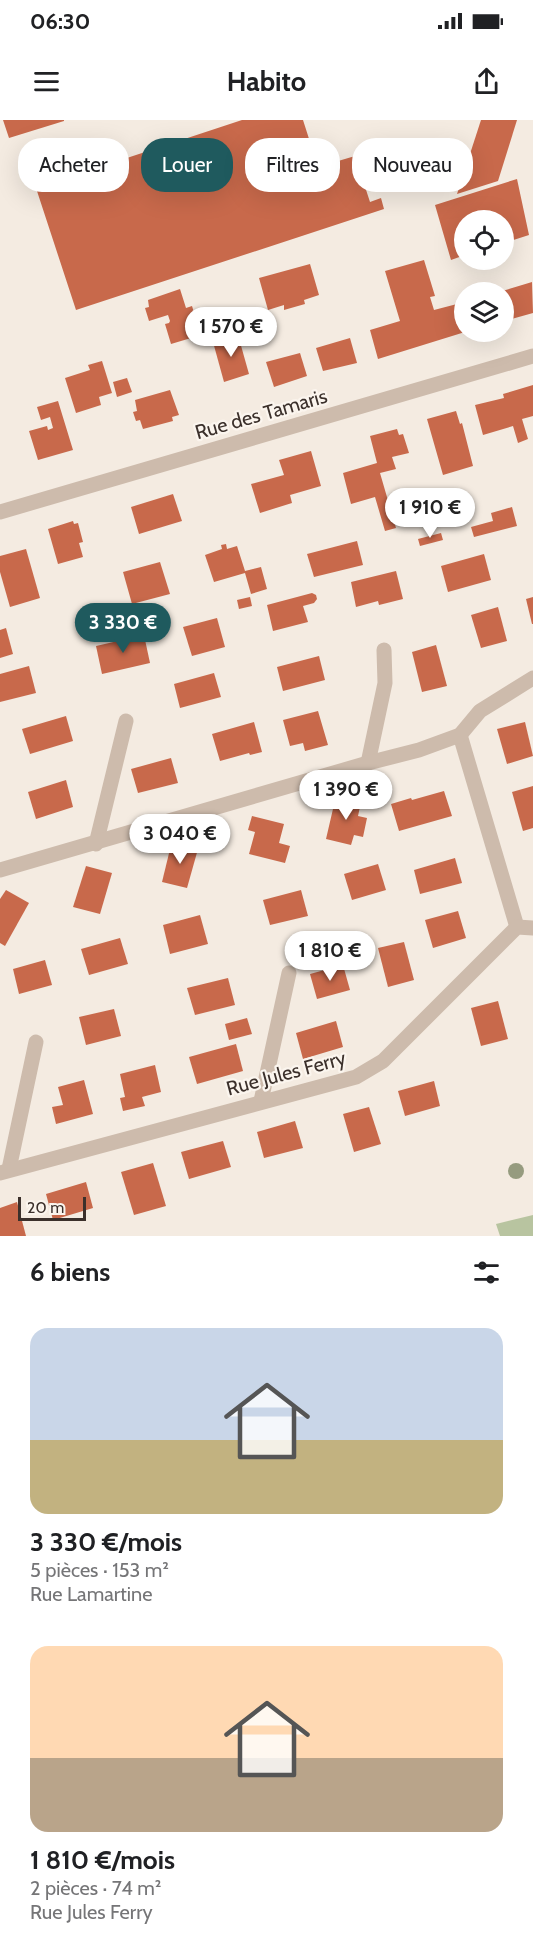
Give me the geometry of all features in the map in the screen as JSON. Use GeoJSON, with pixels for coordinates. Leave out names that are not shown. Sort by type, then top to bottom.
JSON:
{"type":"FeatureCollection","features":[{"type":"Feature","properties":{"kind":"street","name":"Rue des Tamaris"},"geometry":{"type":"LineString","coordinates":[[0,512],[533,356]]}},
{"type":"Feature","properties":{"kind":"street"},"geometry":{"type":"LineString","coordinates":[[368,763],[385,683],[384,650]]}},
{"type":"Feature","properties":{"kind":"street"},"geometry":{"type":"LineString","coordinates":[[0,870],[419,750],[460,735],[480,711],[533,678]]}},
{"type":"Feature","properties":{"kind":"street"},"geometry":{"type":"LineString","coordinates":[[96,844],[126,721]]}},
{"type":"Feature","properties":{"kind":"street"},"geometry":{"type":"LineString","coordinates":[[460,735],[517,927],[533,928]]}},
{"type":"Feature","properties":{"kind":"street","name":"Rue Jules Ferry"},"geometry":{"type":"LineString","coordinates":[[4,1171],[356,1077],[382,1061],[517,927]]}},
{"type":"Feature","properties":{"kind":"street"},"geometry":{"type":"LineString","coordinates":[[261,1101],[289,974]]}},
{"type":"Feature","properties":{"kind":"street"},"geometry":{"type":"LineString","coordinates":[[4,1171],[36,1042]]}},
{"type":"Feature","properties":{"kind":"green space"},"geometry":{"type":"Polygon","coordinates":[[[533,1215],[533,1236],[500,1236],[496,1224],[533,1215]]]}},
{"type":"Feature","properties":{"kind":"building"},"geometry":{"type":"Polygon","coordinates":[[[3,120],[64,120],[64,121],[9,138],[3,120]]]}},
{"type":"Feature","properties":{"kind":"building"},"geometry":{"type":"Polygon","coordinates":[[[242,120],[303,120],[309,138],[245,138],[245,192],[340,192],[340,160],[352,157],[352,192],[367,192],[370,202],[381,198],[384,209],[76,310],[37,192],[129,192],[129,157],[141,153],[141,192],[233,192],[233,138],[187,138],[242,120]]]}},
{"type":"Feature","properties":{"kind":"building"},"geometry":{"type":"Polygon","coordinates":[[[481,120],[517,120],[498,181],[473,189],[473,145],[481,120]]]}},
{"type":"Feature","properties":{"kind":"building"},"geometry":{"type":"Polygon","coordinates":[[[517,179],[529,235],[514,240],[514,210],[454,210],[454,259],[451,260],[435,205],[517,179]]]}},
{"type":"Feature","properties":{"kind":"building"},"geometry":{"type":"Polygon","coordinates":[[[424,260],[435,296],[430,297],[434,310],[454,305],[454,335],[378,359],[370,330],[400,321],[385,271],[424,260]]]}},
{"type":"Feature","properties":{"kind":"building"},"geometry":{"type":"Polygon","coordinates":[[[310,264],[319,295],[304,300],[305,304],[284,310],[284,305],[268,310],[259,278],[310,264]]]}},
{"type":"Feature","properties":{"kind":"building"},"geometry":{"type":"Polygon","coordinates":[[[532,282],[533,313],[514,318],[514,287],[532,282]]]}},
{"type":"Feature","properties":{"kind":"building"},"geometry":{"type":"Polygon","coordinates":[[[180,289],[186,308],[192,306],[201,335],[171,344],[165,324],[170,321],[168,315],[149,321],[145,308],[149,307],[148,300],[180,289]]]}},
{"type":"Feature","properties":{"kind":"building"},"geometry":{"type":"Polygon","coordinates":[[[238,335],[249,374],[224,382],[213,342],[238,335]]]}},
{"type":"Feature","properties":{"kind":"building"},"geometry":{"type":"Polygon","coordinates":[[[350,338],[357,363],[323,371],[316,348],[350,338]]]}},
{"type":"Feature","properties":{"kind":"building"},"geometry":{"type":"Polygon","coordinates":[[[300,353],[307,376],[274,387],[266,362],[300,353]]]}},
{"type":"Feature","properties":{"kind":"building"},"geometry":{"type":"Polygon","coordinates":[[[102,361],[112,393],[99,397],[101,405],[76,413],[65,378],[90,370],[88,365],[102,361]]]}},
{"type":"Feature","properties":{"kind":"building"},"geometry":{"type":"Polygon","coordinates":[[[127,378],[132,392],[117,397],[113,382],[127,378]]]}},
{"type":"Feature","properties":{"kind":"building"},"geometry":{"type":"Polygon","coordinates":[[[533,385],[533,416],[522,419],[528,439],[518,443],[513,426],[483,435],[475,405],[504,398],[503,394],[533,385]]]}},
{"type":"Feature","properties":{"kind":"building"},"geometry":{"type":"Polygon","coordinates":[[[170,390],[179,415],[172,417],[173,421],[143,429],[140,420],[136,421],[133,412],[137,411],[135,400],[170,390]]]}},
{"type":"Feature","properties":{"kind":"building"},"geometry":{"type":"Polygon","coordinates":[[[58,401],[73,450],[38,460],[29,431],[47,426],[48,430],[53,428],[50,417],[41,420],[37,407],[58,401]]]}},
{"type":"Feature","properties":{"kind":"building"},"geometry":{"type":"Polygon","coordinates":[[[456,411],[460,424],[462,423],[473,466],[443,475],[427,419],[456,411]]]}},
{"type":"Feature","properties":{"kind":"building"},"geometry":{"type":"Polygon","coordinates":[[[397,429],[399,435],[403,434],[409,453],[392,457],[396,469],[380,473],[396,528],[385,531],[375,497],[351,504],[343,473],[377,463],[370,436],[397,429]]]}},
{"type":"Feature","properties":{"kind":"building"},"geometry":{"type":"Polygon","coordinates":[[[311,451],[321,486],[290,495],[292,503],[260,513],[251,484],[284,475],[279,460],[311,451]]]}},
{"type":"Feature","properties":{"kind":"building"},"geometry":{"type":"Polygon","coordinates":[[[173,494],[182,521],[139,534],[131,507],[173,494]]]}},
{"type":"Feature","properties":{"kind":"building"},"geometry":{"type":"Polygon","coordinates":[[[512,507],[517,526],[474,537],[471,527],[493,521],[491,513],[512,507]]]}},
{"type":"Feature","properties":{"kind":"building"},"geometry":{"type":"Polygon","coordinates":[[[73,521],[74,524],[78,523],[83,542],[79,543],[83,557],[58,564],[48,529],[73,521]]]}},
{"type":"Feature","properties":{"kind":"building"},"geometry":{"type":"Polygon","coordinates":[[[441,533],[443,540],[420,546],[418,539],[441,533]]]}},
{"type":"Feature","properties":{"kind":"building"},"geometry":{"type":"Polygon","coordinates":[[[357,541],[363,565],[314,577],[307,554],[357,541]]]}},
{"type":"Feature","properties":{"kind":"building"},"geometry":{"type":"Polygon","coordinates":[[[226,544],[227,549],[237,546],[245,571],[261,567],[267,589],[251,594],[245,573],[214,582],[205,555],[222,549],[221,545],[226,544]]]}},
{"type":"Feature","properties":{"kind":"building"},"geometry":{"type":"Polygon","coordinates":[[[26,549],[40,598],[10,607],[0,572],[0,556],[26,549]]]}},
{"type":"Feature","properties":{"kind":"building"},"geometry":{"type":"Polygon","coordinates":[[[484,554],[491,580],[448,592],[441,566],[484,554]]]}},
{"type":"Feature","properties":{"kind":"building"},"geometry":{"type":"Polygon","coordinates":[[[160,562],[170,594],[132,604],[123,572],[160,562]]]}},
{"type":"Feature","properties":{"kind":"building"},"geometry":{"type":"Polygon","coordinates":[[[396,571],[403,599],[379,605],[378,601],[356,607],[351,582],[396,571]]]}},
{"type":"Feature","properties":{"kind":"building"},"geometry":{"type":"Polygon","coordinates":[[[312,593],[317,599],[314,603],[303,606],[308,622],[273,631],[267,605],[312,593]]]}},
{"type":"Feature","properties":{"kind":"building"},"geometry":{"type":"Polygon","coordinates":[[[250,597],[252,606],[239,609],[237,600],[250,597]]]}},
{"type":"Feature","properties":{"kind":"building"},"geometry":{"type":"Polygon","coordinates":[[[533,597],[533,624],[532,624],[526,599],[533,597]]]}},
{"type":"Feature","properties":{"kind":"building"},"geometry":{"type":"Polygon","coordinates":[[[498,607],[507,641],[481,648],[471,615],[498,607]]]}},
{"type":"Feature","properties":{"kind":"building"},"geometry":{"type":"Polygon","coordinates":[[[217,618],[225,647],[192,656],[183,627],[217,618]]]}},
{"type":"Feature","properties":{"kind":"building"},"geometry":{"type":"Polygon","coordinates":[[[6,628],[13,654],[0,658],[0,630],[6,628]]]}},
{"type":"Feature","properties":{"kind":"building"},"geometry":{"type":"Polygon","coordinates":[[[144,635],[150,663],[102,674],[96,646],[144,635]]]}},
{"type":"Feature","properties":{"kind":"building"},"geometry":{"type":"Polygon","coordinates":[[[436,645],[447,686],[422,692],[412,652],[436,645]]]}},
{"type":"Feature","properties":{"kind":"building"},"geometry":{"type":"Polygon","coordinates":[[[319,656],[325,680],[283,691],[277,667],[319,656]]]}},
{"type":"Feature","properties":{"kind":"building"},"geometry":{"type":"Polygon","coordinates":[[[29,666],[36,693],[0,702],[0,674],[29,666]]]}},
{"type":"Feature","properties":{"kind":"building"},"geometry":{"type":"Polygon","coordinates":[[[214,673],[221,697],[180,708],[174,684],[214,673]]]}},
{"type":"Feature","properties":{"kind":"building"},"geometry":{"type":"Polygon","coordinates":[[[318,711],[328,745],[305,751],[303,743],[290,746],[283,720],[318,711]]]}},
{"type":"Feature","properties":{"kind":"building"},"geometry":{"type":"Polygon","coordinates":[[[66,716],[73,741],[30,754],[22,729],[66,716]]]}},
{"type":"Feature","properties":{"kind":"building"},"geometry":{"type":"Polygon","coordinates":[[[254,722],[262,752],[220,761],[212,734],[254,722]]]}},
{"type":"Feature","properties":{"kind":"building"},"geometry":{"type":"Polygon","coordinates":[[[525,722],[533,756],[507,764],[497,729],[525,722]]]}},
{"type":"Feature","properties":{"kind":"building"},"geometry":{"type":"Polygon","coordinates":[[[171,758],[178,783],[138,793],[131,769],[171,758]]]}},
{"type":"Feature","properties":{"kind":"building"},"geometry":{"type":"Polygon","coordinates":[[[66,780],[73,807],[36,819],[28,792],[66,780]]]}},
{"type":"Feature","properties":{"kind":"building"},"geometry":{"type":"Polygon","coordinates":[[[533,786],[533,828],[523,831],[512,792],[533,786]]]}},
{"type":"Feature","properties":{"kind":"building"},"geometry":{"type":"Polygon","coordinates":[[[444,791],[452,816],[399,831],[391,804],[444,791]]]}},
{"type":"Feature","properties":{"kind":"building"},"geometry":{"type":"Polygon","coordinates":[[[336,796],[361,802],[358,816],[367,818],[363,837],[354,835],[351,845],[326,839],[336,796]]]}},
{"type":"Feature","properties":{"kind":"building"},"geometry":{"type":"Polygon","coordinates":[[[252,816],[284,824],[279,843],[290,846],[285,863],[249,854],[255,832],[248,830],[252,816]]]}},
{"type":"Feature","properties":{"kind":"building"},"geometry":{"type":"Polygon","coordinates":[[[172,841],[198,849],[187,888],[162,882],[172,841]]]}},
{"type":"Feature","properties":{"kind":"building"},"geometry":{"type":"Polygon","coordinates":[[[455,858],[462,883],[420,894],[414,870],[455,858]]]}},
{"type":"Feature","properties":{"kind":"building"},"geometry":{"type":"Polygon","coordinates":[[[378,864],[386,890],[352,900],[344,874],[378,864]]]}},
{"type":"Feature","properties":{"kind":"building"},"geometry":{"type":"Polygon","coordinates":[[[86,866],[112,873],[100,914],[73,907],[86,866]]]}},
{"type":"Feature","properties":{"kind":"building"},"geometry":{"type":"Polygon","coordinates":[[[6,890],[29,903],[5,946],[0,943],[0,899],[6,890]]]}},
{"type":"Feature","properties":{"kind":"building"},"geometry":{"type":"Polygon","coordinates":[[[301,890],[308,916],[270,925],[263,900],[301,890]]]}},
{"type":"Feature","properties":{"kind":"building"},"geometry":{"type":"Polygon","coordinates":[[[458,911],[466,938],[433,948],[425,920],[458,911]]]}},
{"type":"Feature","properties":{"kind":"building"},"geometry":{"type":"Polygon","coordinates":[[[200,915],[208,944],[170,954],[163,925],[200,915]]]}},
{"type":"Feature","properties":{"kind":"building"},"geometry":{"type":"Polygon","coordinates":[[[120,938],[128,964],[89,975],[81,949],[120,938]]]}},
{"type":"Feature","properties":{"kind":"building"},"geometry":{"type":"Polygon","coordinates":[[[404,942],[414,980],[388,987],[378,948],[404,942]]]}},
{"type":"Feature","properties":{"kind":"building"},"geometry":{"type":"Polygon","coordinates":[[[45,960],[52,985],[19,994],[13,969],[45,960]]]}},
{"type":"Feature","properties":{"kind":"building"},"geometry":{"type":"Polygon","coordinates":[[[343,965],[350,990],[317,999],[310,974],[343,965]]]}},
{"type":"Feature","properties":{"kind":"building"},"geometry":{"type":"Polygon","coordinates":[[[228,978],[235,1005],[195,1015],[187,988],[228,978]]]}},
{"type":"Feature","properties":{"kind":"building"},"geometry":{"type":"Polygon","coordinates":[[[498,1001],[508,1039],[481,1046],[471,1008],[498,1001]]]}},
{"type":"Feature","properties":{"kind":"building"},"geometry":{"type":"Polygon","coordinates":[[[114,1009],[121,1036],[86,1045],[79,1017],[114,1009]]]}},
{"type":"Feature","properties":{"kind":"building"},"geometry":{"type":"Polygon","coordinates":[[[247,1018],[252,1034],[229,1040],[225,1024],[247,1018]]]}},
{"type":"Feature","properties":{"kind":"building"},"geometry":{"type":"Polygon","coordinates":[[[336,1021],[343,1047],[303,1059],[296,1033],[336,1021]]]}},
{"type":"Feature","properties":{"kind":"building"},"geometry":{"type":"Polygon","coordinates":[[[236,1044],[243,1071],[197,1084],[189,1057],[236,1044]]]}},
{"type":"Feature","properties":{"kind":"building"},"geometry":{"type":"Polygon","coordinates":[[[155,1065],[161,1092],[142,1097],[145,1106],[123,1111],[120,1098],[125,1097],[120,1074],[155,1065]]]}},
{"type":"Feature","properties":{"kind":"building"},"geometry":{"type":"Polygon","coordinates":[[[84,1080],[93,1114],[56,1124],[52,1107],[63,1105],[58,1087],[84,1080]]]}},
{"type":"Feature","properties":{"kind":"building"},"geometry":{"type":"Polygon","coordinates":[[[434,1081],[440,1106],[405,1116],[398,1091],[434,1081]]]}},
{"type":"Feature","properties":{"kind":"building"},"geometry":{"type":"Polygon","coordinates":[[[369,1107],[381,1144],[354,1152],[343,1114],[369,1107]]]}},
{"type":"Feature","properties":{"kind":"building"},"geometry":{"type":"Polygon","coordinates":[[[295,1121],[303,1148],[264,1158],[257,1132],[295,1121]]]}},
{"type":"Feature","properties":{"kind":"building"},"geometry":{"type":"Polygon","coordinates":[[[223,1141],[231,1167],[189,1179],[181,1152],[223,1141]]]}},
{"type":"Feature","properties":{"kind":"building"},"geometry":{"type":"Polygon","coordinates":[[[153,1163],[166,1206],[134,1215],[121,1172],[153,1163]]]}},
{"type":"Feature","properties":{"kind":"building"},"geometry":{"type":"Polygon","coordinates":[[[86,1182],[93,1208],[53,1220],[46,1194],[86,1182]]]}},
{"type":"Feature","properties":{"kind":"building"},"geometry":{"type":"Polygon","coordinates":[[[17,1202],[26,1236],[0,1236],[0,1208],[17,1202]]]}}]}
